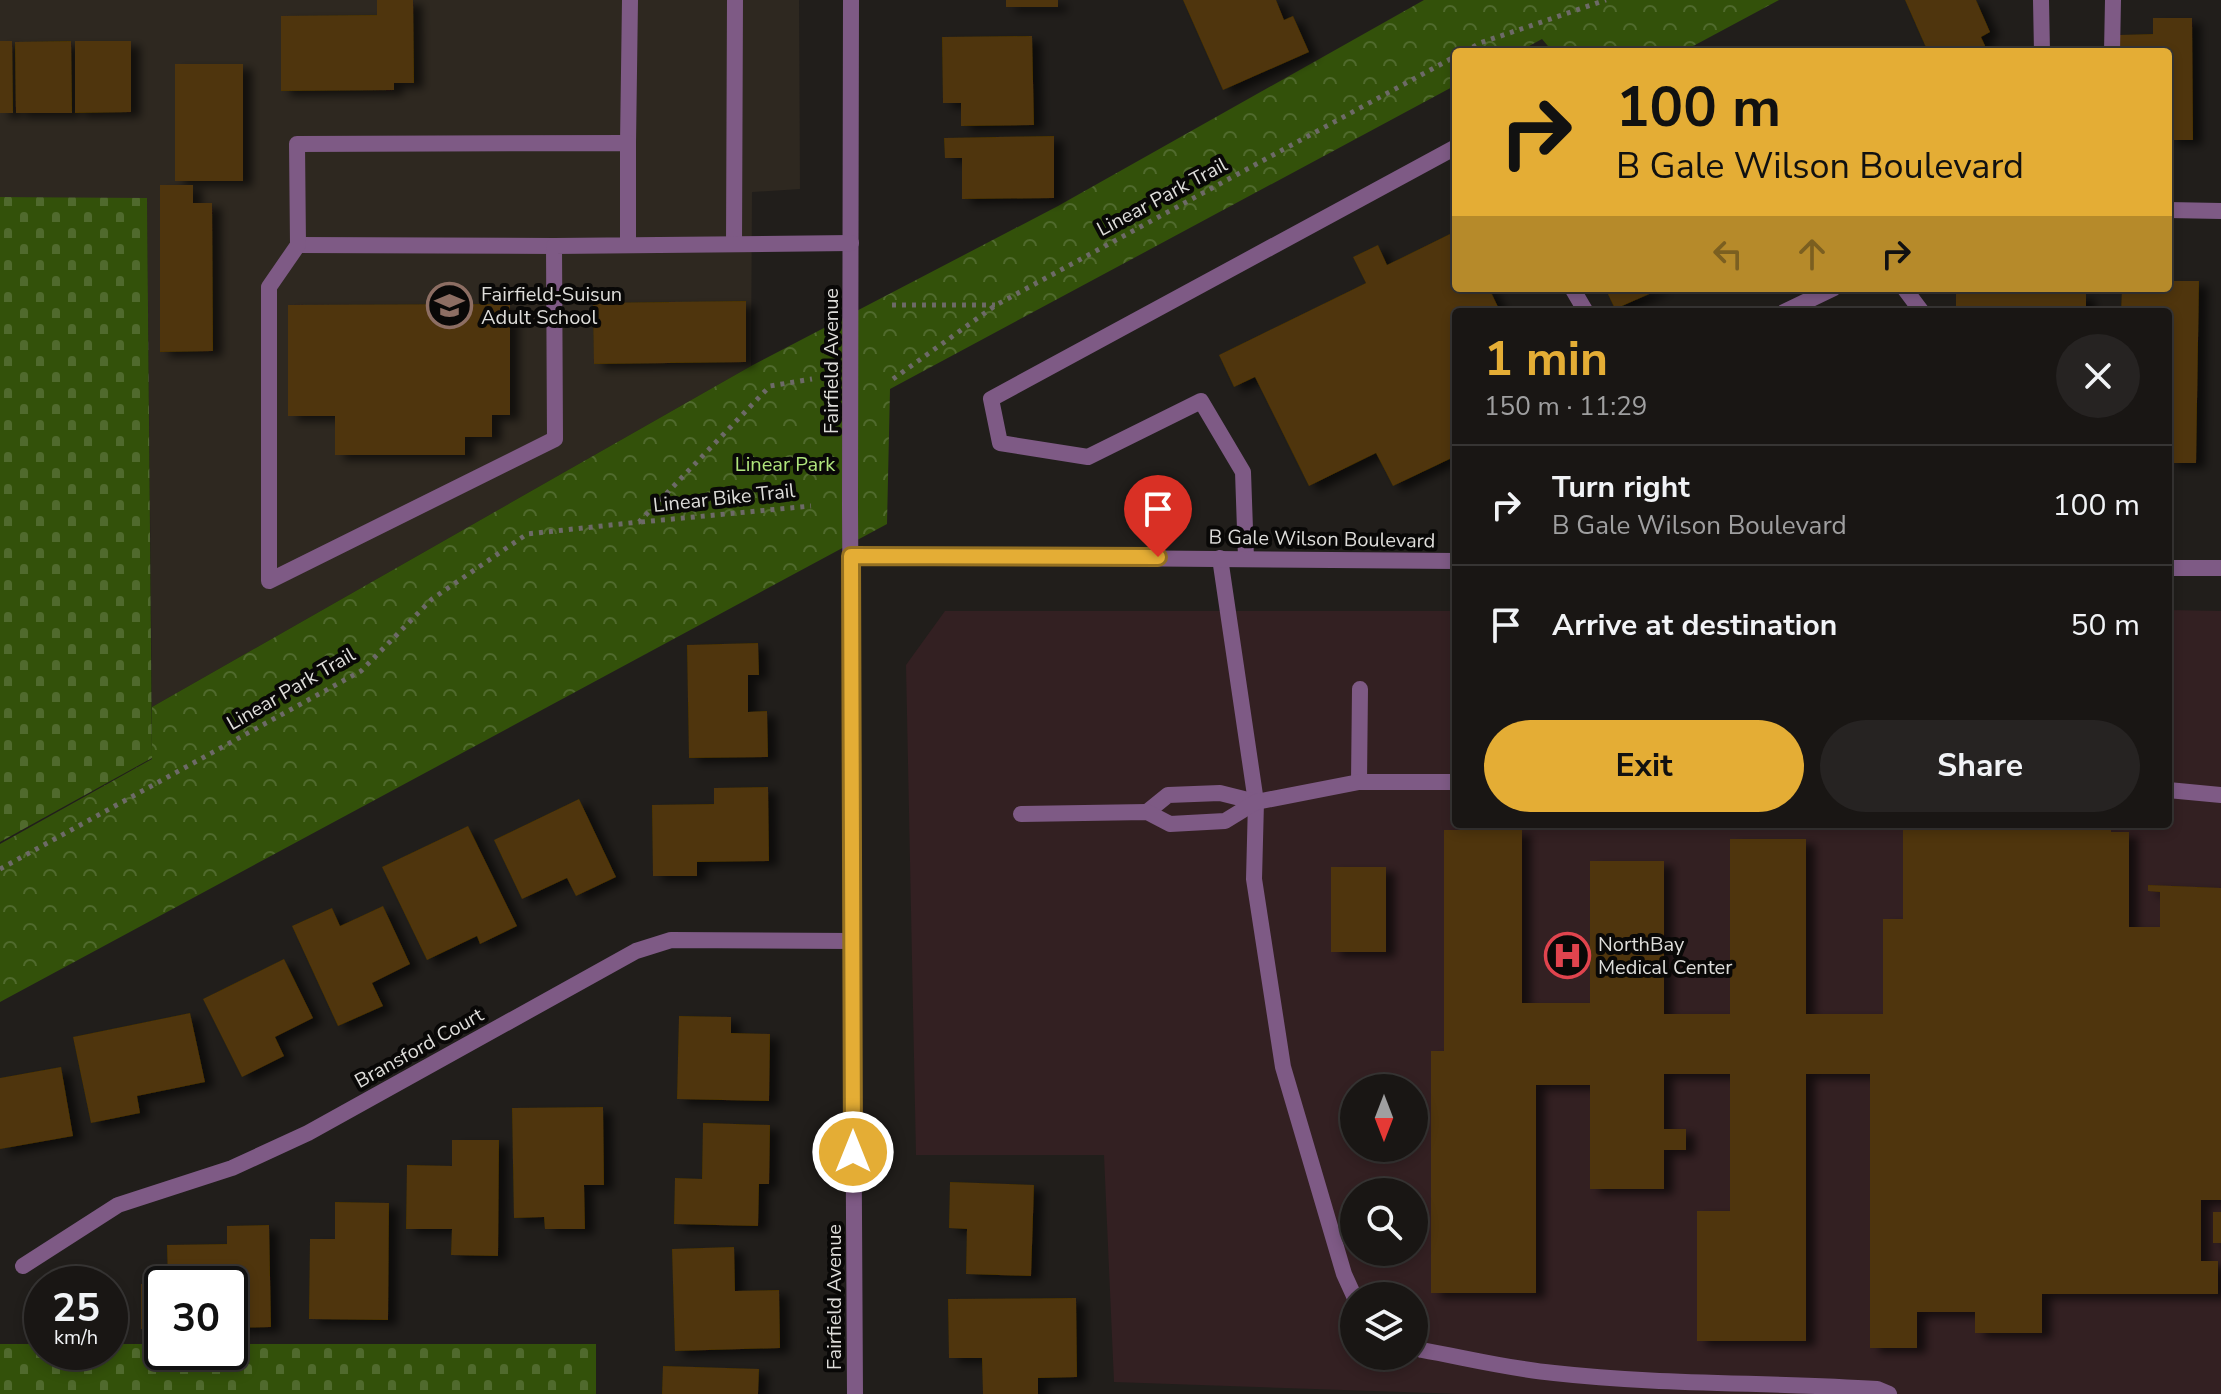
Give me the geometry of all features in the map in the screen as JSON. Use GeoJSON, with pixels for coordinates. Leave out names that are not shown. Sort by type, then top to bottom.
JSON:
{"type":"FeatureCollection","features":[{"type":"Feature","properties":{"kind":"street"},"geometry":{"type":"LineString","coordinates":[[628,245],[630,0]]}},
{"type":"Feature","properties":{"kind":"street"},"geometry":{"type":"LineString","coordinates":[[734,244],[735,0]]}},
{"type":"Feature","properties":{"kind":"street","name":"Fairfield Avenue"},"geometry":{"type":"LineString","coordinates":[[851,0],[855,1394]]}},
{"type":"Feature","properties":{"kind":"street"},"geometry":{"type":"LineString","coordinates":[[2041,0],[2042,48]]}},
{"type":"Feature","properties":{"kind":"street"},"geometry":{"type":"LineString","coordinates":[[2112,48],[2113,0]]}},
{"type":"Feature","properties":{"kind":"street"},"geometry":{"type":"LineString","coordinates":[[554,246],[555,439],[269,581],[269,287],[298,245],[297,144],[628,143]]}},
{"type":"Feature","properties":{"kind":"street"},"geometry":{"type":"LineString","coordinates":[[1246,558],[1243,472],[1201,401],[1088,457],[1000,443],[991,399],[1452,149]]}},
{"type":"Feature","properties":{"kind":"street"},"geometry":{"type":"LineString","coordinates":[[2172,210],[2221,211]]}},
{"type":"Feature","properties":{"kind":"street"},"geometry":{"type":"LineString","coordinates":[[298,245],[851,243]]}},
{"type":"Feature","properties":{"kind":"street"},"geometry":{"type":"LineString","coordinates":[[1792,308],[1826,292]]}},
{"type":"Feature","properties":{"kind":"street","name":"B Gale Wilson Boulevard"},"geometry":{"type":"LineString","coordinates":[[851,556],[1452,561]]}},
{"type":"Feature","properties":{"kind":"street"},"geometry":{"type":"LineString","coordinates":[[1220,558],[1256,802],[1254,879],[1283,1067],[1348,1282]]}},
{"type":"Feature","properties":{"kind":"street"},"geometry":{"type":"LineString","coordinates":[[2172,568],[2221,568]]}},
{"type":"Feature","properties":{"kind":"street"},"geometry":{"type":"LineString","coordinates":[[1359,782],[1360,689]]}},
{"type":"Feature","properties":{"kind":"street"},"geometry":{"type":"LineString","coordinates":[[1021,814],[1147,812],[1170,824],[1225,821],[1256,802],[1359,782],[1452,782]]}},
{"type":"Feature","properties":{"kind":"street"},"geometry":{"type":"LineString","coordinates":[[2172,790],[2221,795]]}},
{"type":"Feature","properties":{"kind":"street"},"geometry":{"type":"LineString","coordinates":[[1147,812],[1168,795],[1220,793],[1256,802]]}},
{"type":"Feature","properties":{"kind":"street","name":"Bransford Court"},"geometry":{"type":"LineString","coordinates":[[23,1266],[118,1205],[232,1168],[308,1133],[636,951],[682,939],[852,941]]}},
{"type":"Feature","properties":{"kind":"street"},"geometry":{"type":"LineString","coordinates":[[1428,1351],[1551,1373],[1623,1379],[1798,1384],[1877,1389],[1889,1394]]}},
{"type":"Feature","properties":{"kind":"path"},"geometry":{"type":"LineString","coordinates":[[1471,48],[1606,0]]}},
{"type":"Feature","properties":{"kind":"path","name":"Linear Park Trail"},"geometry":{"type":"LineString","coordinates":[[893,379],[996,305],[1452,58]]}},
{"type":"Feature","properties":{"kind":"path"},"geometry":{"type":"LineString","coordinates":[[892,305],[996,305]]}},
{"type":"Feature","properties":{"kind":"path"},"geometry":{"type":"LineString","coordinates":[[639,522],[770,386],[812,379]]}},
{"type":"Feature","properties":{"kind":"path","name":"Linear Bike Trail"},"geometry":{"type":"LineString","coordinates":[[639,522],[811,506]]}},
{"type":"Feature","properties":{"kind":"path","name":"Linear Park Trail"},"geometry":{"type":"LineString","coordinates":[[0,869],[361,671],[432,599],[527,534],[639,522]]}},
{"type":"Feature","properties":{"kind":"shaded area","name":"Fairfield-Suisun Adult School"},"geometry":{"type":"Polygon","coordinates":[[[0,0],[799,0],[800,189],[752,192],[751,366],[152,707],[147,199],[0,197],[0,0]]]}},
{"type":"Feature","properties":{"kind":"shaded area","name":"NorthBay Medical Center"},"geometry":{"type":"Polygon","coordinates":[[[2172,610],[2221,611],[2221,1394],[1461,1394],[1114,1382],[1104,1155],[916,1155],[906,665],[945,611],[1452,611],[1452,828],[2172,828],[2172,610]]]}},
{"type":"Feature","properties":{"kind":"green space","name":"Linear Park"},"geometry":{"type":"Polygon","coordinates":[[[1424,0],[1779,0],[1689,48],[1550,48],[1542,39],[1525,48],[1452,48],[1452,87],[890,389],[887,524],[0,1002],[0,844],[152,759],[152,707],[751,366],[1058,206],[1424,0]]]}},
{"type":"Feature","properties":{"kind":"green space"},"geometry":{"type":"Polygon","coordinates":[[[0,197],[147,198],[152,758],[0,842],[0,197]]]}},
{"type":"Feature","properties":{"kind":"green space"},"geometry":{"type":"Polygon","coordinates":[[[0,1344],[24,1344],[24,1370],[128,1370],[128,1344],[144,1344],[144,1370],[248,1370],[248,1344],[596,1344],[596,1394],[0,1394],[0,1344]]]}},
{"type":"Feature","properties":{"kind":"building"},"geometry":{"type":"Polygon","coordinates":[[[377,0],[413,0],[414,83],[394,83],[394,90],[281,91],[281,16],[377,15],[377,0]]]}},
{"type":"Feature","properties":{"kind":"building"},"geometry":{"type":"Polygon","coordinates":[[[1006,0],[1058,0],[1058,7],[1006,7],[1006,0]]]}},
{"type":"Feature","properties":{"kind":"building"},"geometry":{"type":"Polygon","coordinates":[[[1183,0],[1276,0],[1284,20],[1293,16],[1309,52],[1223,90],[1183,0]]]}},
{"type":"Feature","properties":{"kind":"building"},"geometry":{"type":"Polygon","coordinates":[[[1905,0],[1976,0],[1990,32],[1981,37],[1986,48],[1926,48],[1905,0]]]}},
{"type":"Feature","properties":{"kind":"building"},"geometry":{"type":"Polygon","coordinates":[[[2153,18],[2192,18],[2193,140],[2172,140],[2172,48],[2120,48],[2120,35],[2153,34],[2153,18]]]}},
{"type":"Feature","properties":{"kind":"building"},"geometry":{"type":"Polygon","coordinates":[[[1032,36],[1034,125],[961,126],[961,103],[943,103],[942,37],[1032,36]]]}},
{"type":"Feature","properties":{"kind":"building"},"geometry":{"type":"Polygon","coordinates":[[[0,41],[12,41],[13,113],[0,113],[0,41]]]}},
{"type":"Feature","properties":{"kind":"building"},"geometry":{"type":"Polygon","coordinates":[[[71,41],[72,113],[16,113],[15,42],[71,41]]]}},
{"type":"Feature","properties":{"kind":"building"},"geometry":{"type":"Polygon","coordinates":[[[75,41],[131,41],[131,112],[75,113],[75,41]]]}},
{"type":"Feature","properties":{"kind":"building"},"geometry":{"type":"Polygon","coordinates":[[[175,64],[243,64],[243,181],[175,181],[175,64]]]}},
{"type":"Feature","properties":{"kind":"building"},"geometry":{"type":"Polygon","coordinates":[[[1054,136],[1054,198],[962,199],[962,158],[945,158],[944,138],[1054,136]]]}},
{"type":"Feature","properties":{"kind":"building"},"geometry":{"type":"Polygon","coordinates":[[[160,185],[193,185],[193,203],[212,203],[213,351],[160,352],[160,185]]]}},
{"type":"Feature","properties":{"kind":"building"},"geometry":{"type":"Polygon","coordinates":[[[1452,233],[1452,292],[1491,292],[1499,308],[1452,308],[1452,458],[1393,486],[1376,453],[1309,486],[1255,377],[1234,387],[1219,355],[1366,283],[1353,257],[1378,245],[1387,265],[1452,233]]]}},
{"type":"Feature","properties":{"kind":"building"},"geometry":{"type":"Polygon","coordinates":[[[2172,281],[2199,281],[2196,463],[2172,463],[2172,308],[2121,308],[2122,292],[2172,292],[2172,281]]]}},
{"type":"Feature","properties":{"kind":"building"},"geometry":{"type":"Polygon","coordinates":[[[1607,292],[1654,292],[1617,308],[1607,292]]]}},
{"type":"Feature","properties":{"kind":"building"},"geometry":{"type":"Polygon","coordinates":[[[1956,294],[2086,294],[2086,308],[1956,308],[1956,294]]]}},
{"type":"Feature","properties":{"kind":"building"},"geometry":{"type":"Polygon","coordinates":[[[746,301],[746,362],[594,364],[593,303],[746,301]]]}},
{"type":"Feature","properties":{"kind":"building"},"geometry":{"type":"Polygon","coordinates":[[[510,304],[510,415],[492,415],[492,437],[465,437],[465,455],[335,455],[335,416],[288,416],[288,305],[510,304]]]}},
{"type":"Feature","properties":{"kind":"building"},"geometry":{"type":"Polygon","coordinates":[[[758,643],[759,675],[748,675],[748,712],[767,711],[768,757],[689,758],[687,645],[758,643]]]}},
{"type":"Feature","properties":{"kind":"building"},"geometry":{"type":"Polygon","coordinates":[[[768,787],[769,861],[697,862],[697,876],[653,876],[652,805],[714,804],[714,788],[768,787]]]}},
{"type":"Feature","properties":{"kind":"building"},"geometry":{"type":"Polygon","coordinates":[[[579,799],[616,877],[576,896],[567,878],[522,899],[494,840],[579,799]]]}},
{"type":"Feature","properties":{"kind":"building"},"geometry":{"type":"Polygon","coordinates":[[[468,826],[517,926],[480,944],[477,936],[427,960],[382,867],[468,826]]]}},
{"type":"Feature","properties":{"kind":"building"},"geometry":{"type":"Polygon","coordinates":[[[1903,828],[2058,828],[2129,832],[2129,927],[2160,927],[2160,892],[2148,891],[2148,885],[2221,888],[2221,1200],[2201,1200],[2201,1261],[2218,1261],[2218,1294],[2042,1294],[2042,1333],[1975,1333],[1975,1312],[1917,1312],[1917,1348],[1870,1348],[1870,1074],[1806,1074],[1806,1341],[1697,1341],[1697,1211],[1730,1211],[1730,1074],[1664,1074],[1664,1129],[1686,1129],[1686,1150],[1664,1150],[1664,1189],[1590,1189],[1590,1085],[1536,1085],[1536,1293],[1431,1293],[1431,1051],[1444,1051],[1444,830],[1522,830],[1522,1003],[1590,1003],[1590,861],[1664,861],[1664,1014],[1730,1014],[1730,839],[1806,839],[1806,1014],[1883,1014],[1883,919],[1903,919],[1903,828]]]}},
{"type":"Feature","properties":{"kind":"building"},"geometry":{"type":"Polygon","coordinates":[[[1331,867],[1386,867],[1386,952],[1331,952],[1331,867]]]}},
{"type":"Feature","properties":{"kind":"building"},"geometry":{"type":"Polygon","coordinates":[[[383,906],[410,964],[372,983],[383,1006],[338,1026],[292,926],[332,908],[340,926],[383,906]]]}},
{"type":"Feature","properties":{"kind":"building"},"geometry":{"type":"Polygon","coordinates":[[[284,959],[313,1018],[275,1037],[284,1056],[242,1077],[203,999],[284,959]]]}},
{"type":"Feature","properties":{"kind":"building"},"geometry":{"type":"Polygon","coordinates":[[[190,1013],[205,1082],[137,1096],[140,1113],[91,1123],[73,1037],[190,1013]]]}},
{"type":"Feature","properties":{"kind":"building"},"geometry":{"type":"Polygon","coordinates":[[[679,1016],[731,1017],[731,1033],[770,1034],[769,1101],[677,1099],[679,1016]]]}},
{"type":"Feature","properties":{"kind":"building"},"geometry":{"type":"Polygon","coordinates":[[[61,1067],[73,1136],[0,1149],[0,1078],[61,1067]]]}},
{"type":"Feature","properties":{"kind":"building"},"geometry":{"type":"Polygon","coordinates":[[[603,1107],[604,1185],[584,1185],[585,1229],[545,1229],[544,1217],[514,1218],[512,1108],[603,1107]]]}},
{"type":"Feature","properties":{"kind":"building"},"geometry":{"type":"Polygon","coordinates":[[[703,1123],[770,1125],[769,1184],[759,1184],[758,1226],[674,1224],[675,1178],[702,1179],[703,1123]]]}},
{"type":"Feature","properties":{"kind":"building"},"geometry":{"type":"Polygon","coordinates":[[[452,1140],[499,1140],[498,1256],[451,1255],[452,1229],[406,1229],[407,1165],[452,1166],[452,1140]]]}},
{"type":"Feature","properties":{"kind":"building"},"geometry":{"type":"Polygon","coordinates":[[[950,1182],[1034,1185],[1031,1276],[966,1274],[967,1229],[949,1228],[950,1182]]]}},
{"type":"Feature","properties":{"kind":"building"},"geometry":{"type":"Polygon","coordinates":[[[335,1202],[389,1203],[388,1320],[309,1319],[310,1239],[335,1239],[335,1202]]]}},
{"type":"Feature","properties":{"kind":"building"},"geometry":{"type":"Polygon","coordinates":[[[2213,1212],[2221,1212],[2221,1243],[2213,1243],[2213,1212]]]}},
{"type":"Feature","properties":{"kind":"building"},"geometry":{"type":"Polygon","coordinates":[[[269,1225],[271,1327],[248,1328],[248,1266],[168,1266],[167,1245],[227,1244],[227,1226],[269,1225]]]}},
{"type":"Feature","properties":{"kind":"building"},"geometry":{"type":"Polygon","coordinates":[[[734,1247],[735,1291],[779,1290],[780,1348],[675,1351],[672,1249],[734,1247]]]}},
{"type":"Feature","properties":{"kind":"building"},"geometry":{"type":"Polygon","coordinates":[[[141,1284],[144,1284],[144,1329],[141,1329],[141,1284]]]}},
{"type":"Feature","properties":{"kind":"building"},"geometry":{"type":"Polygon","coordinates":[[[1076,1298],[1077,1377],[1038,1378],[1038,1394],[983,1394],[982,1358],[949,1358],[948,1299],[1076,1298]]]}},
{"type":"Feature","properties":{"kind":"building"},"geometry":{"type":"Polygon","coordinates":[[[663,1366],[759,1369],[758,1394],[662,1394],[663,1366]]]}},
{"type":"Feature","properties":{"kind":"place","name":"Fairfield-Suisun Adult School"},"geometry":{"type":"Point","coordinates":[450,305]}},
{"type":"Feature","properties":{"kind":"place","name":"NorthBay Medical Center"},"geometry":{"type":"Point","coordinates":[1567,956]}},
{"type":"Feature","properties":{"kind":"route"},"geometry":{"type":"LineString","coordinates":[[853,1152],[851,556],[1158,557]]}}]}
